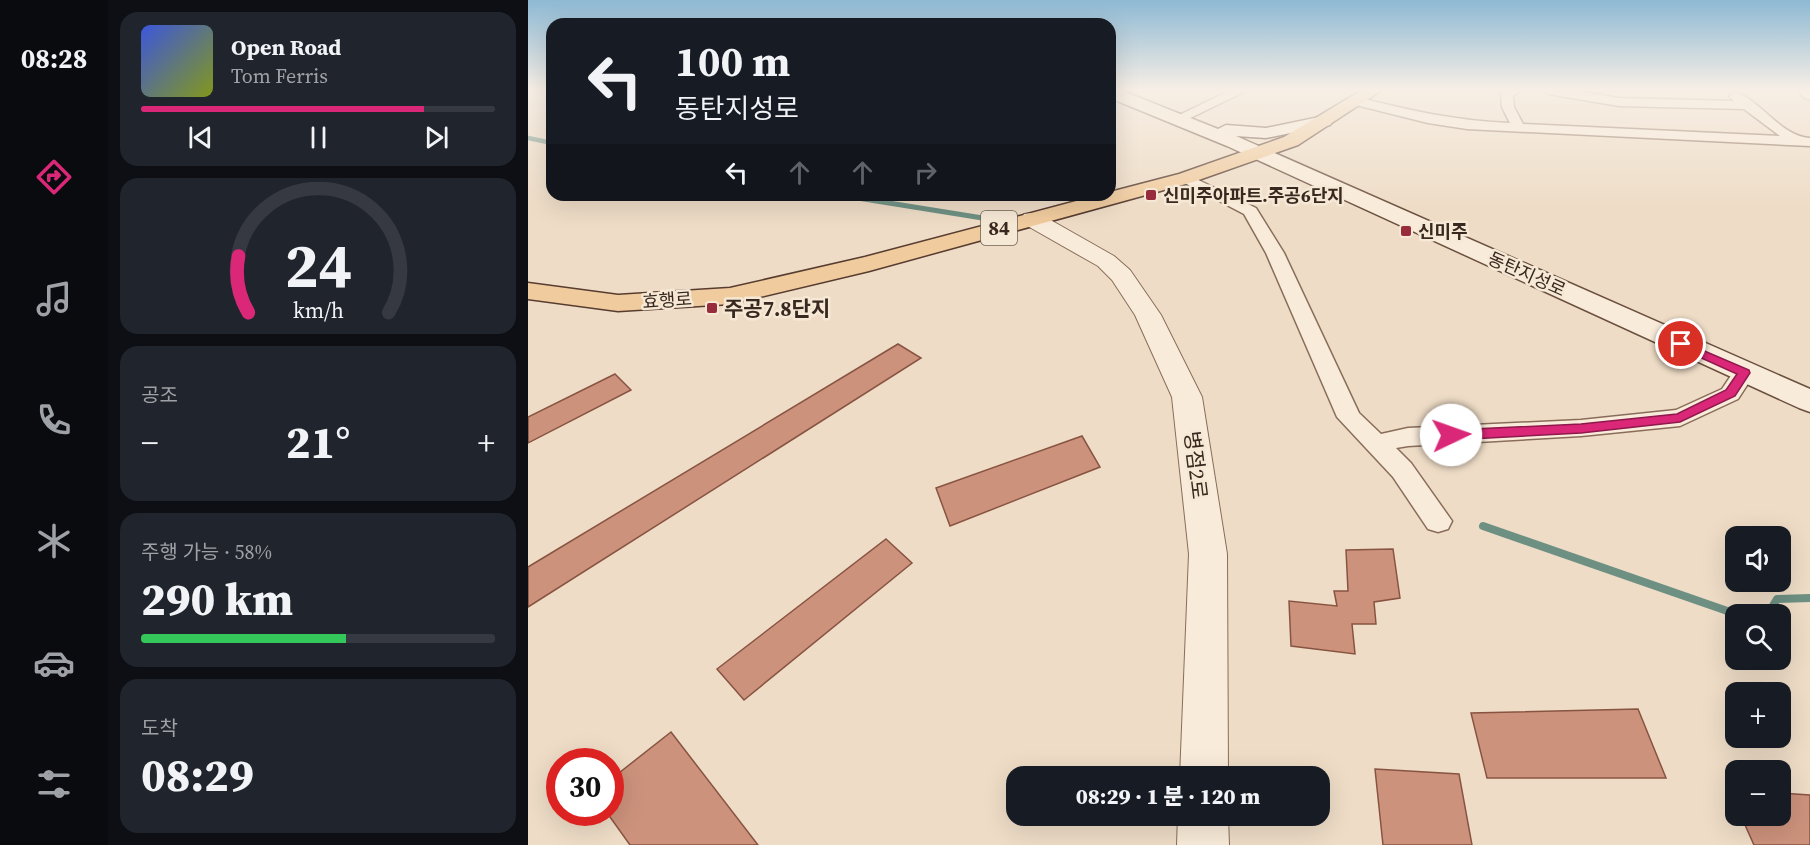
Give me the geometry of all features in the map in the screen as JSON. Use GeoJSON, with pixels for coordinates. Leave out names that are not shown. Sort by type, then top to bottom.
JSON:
{"type":"FeatureCollection","features":[{"type":"Feature","properties":{"kind":"main road","name":"동탄지성로"},"geometry":{"type":"LineString","coordinates":[[1202,129],[1258,152],[1810,401]]}},
{"type":"Feature","properties":{"kind":"main road"},"geometry":{"type":"LineString","coordinates":[[1226,129],[1259,133],[1278,129]]}},
{"type":"Feature","properties":{"kind":"main road","name":"84"},"geometry":{"type":"LineString","coordinates":[[1051,224],[1292,141],[1311,129]]}},
{"type":"Feature","properties":{"kind":"main road","name":"효행로"},"geometry":{"type":"LineString","coordinates":[[528,291],[618,303],[730,296],[869,264],[944,243],[1051,224]]}},
{"type":"Feature","properties":{"kind":"street"},"geometry":{"type":"LineString","coordinates":[[1549,129],[1810,142]]}},
{"type":"Feature","properties":{"kind":"street"},"geometry":{"type":"LineString","coordinates":[[1780,129],[1795,141]]}},
{"type":"Feature","properties":{"kind":"street"},"geometry":{"type":"LineString","coordinates":[[1186,178],[1250,211],[1275,252],[1349,417],[1402,470],[1438,521]]}},
{"type":"Feature","properties":{"kind":"street","name":"병점2로"},"geometry":{"type":"LineString","coordinates":[[1051,224],[1106,261],[1121,275],[1148,315],[1187,397],[1208,554],[1204,766]]}},
{"type":"Feature","properties":{"kind":"street"},"geometry":{"type":"LineString","coordinates":[[1376,444],[1408,437],[1581,428],[1680,418],[1731,393],[1744,373]]}},
{"type":"Feature","properties":{"kind":"street"},"geometry":{"type":"LineString","coordinates":[[1203,826],[1203,845]]}},
{"type":"Feature","properties":{"kind":"building"},"geometry":{"type":"Polygon","coordinates":[[[898,344],[921,358],[528,607],[528,567],[898,344]]]}},
{"type":"Feature","properties":{"kind":"building"},"geometry":{"type":"Polygon","coordinates":[[[615,374],[631,390],[528,443],[528,417],[615,374]]]}},
{"type":"Feature","properties":{"kind":"building"},"geometry":{"type":"Polygon","coordinates":[[[1082,436],[1100,467],[950,526],[936,488],[1082,436]]]}},
{"type":"Feature","properties":{"kind":"building"},"geometry":{"type":"Polygon","coordinates":[[[886,539],[912,563],[744,700],[717,669],[886,539]]]}},
{"type":"Feature","properties":{"kind":"building"},"geometry":{"type":"Polygon","coordinates":[[[1393,549],[1400,598],[1374,602],[1376,624],[1352,624],[1355,654],[1291,646],[1289,601],[1337,606],[1334,591],[1348,591],[1346,550],[1393,549]]]}},
{"type":"Feature","properties":{"kind":"building"},"geometry":{"type":"Polygon","coordinates":[[[1638,709],[1666,778],[1487,778],[1471,713],[1638,709]]]}},
{"type":"Feature","properties":{"kind":"building"},"geometry":{"type":"Polygon","coordinates":[[[671,732],[758,845],[630,845],[616,826],[624,826],[624,769],[671,732]]]}},
{"type":"Feature","properties":{"kind":"building"},"geometry":{"type":"Polygon","coordinates":[[[1375,769],[1459,774],[1472,845],[1383,845],[1375,769]]]}},
{"type":"Feature","properties":{"kind":"building"},"geometry":{"type":"Polygon","coordinates":[[[1791,794],[1810,795],[1810,845],[1754,845],[1745,826],[1791,826],[1791,794]]]}},
{"type":"Feature","properties":{"kind":"waterway"},"geometry":{"type":"LineString","coordinates":[[528,138],[546,142]]}},
{"type":"Feature","properties":{"kind":"waterway"},"geometry":{"type":"LineString","coordinates":[[876,201],[995,220]]}},
{"type":"Feature","properties":{"kind":"waterway"},"geometry":{"type":"LineString","coordinates":[[1483,526],[1725,610]]}},
{"type":"Feature","properties":{"kind":"waterway"},"geometry":{"type":"LineString","coordinates":[[1774,604],[1777,599],[1810,598]]}},
{"type":"Feature","properties":{"kind":"place","name":"신미주아파트.주공6단지"},"geometry":{"type":"Point","coordinates":[1151,195]}},
{"type":"Feature","properties":{"kind":"place","name":"신미주"},"geometry":{"type":"Point","coordinates":[1406,231]}},
{"type":"Feature","properties":{"kind":"place","name":"주공7.8단지"},"geometry":{"type":"Point","coordinates":[712,308]}},
{"type":"Feature","properties":{"kind":"route"},"geometry":{"type":"LineString","coordinates":[[1451,435],[1581,428],[1680,418],[1731,393],[1744,373],[1681,344]]}}]}
